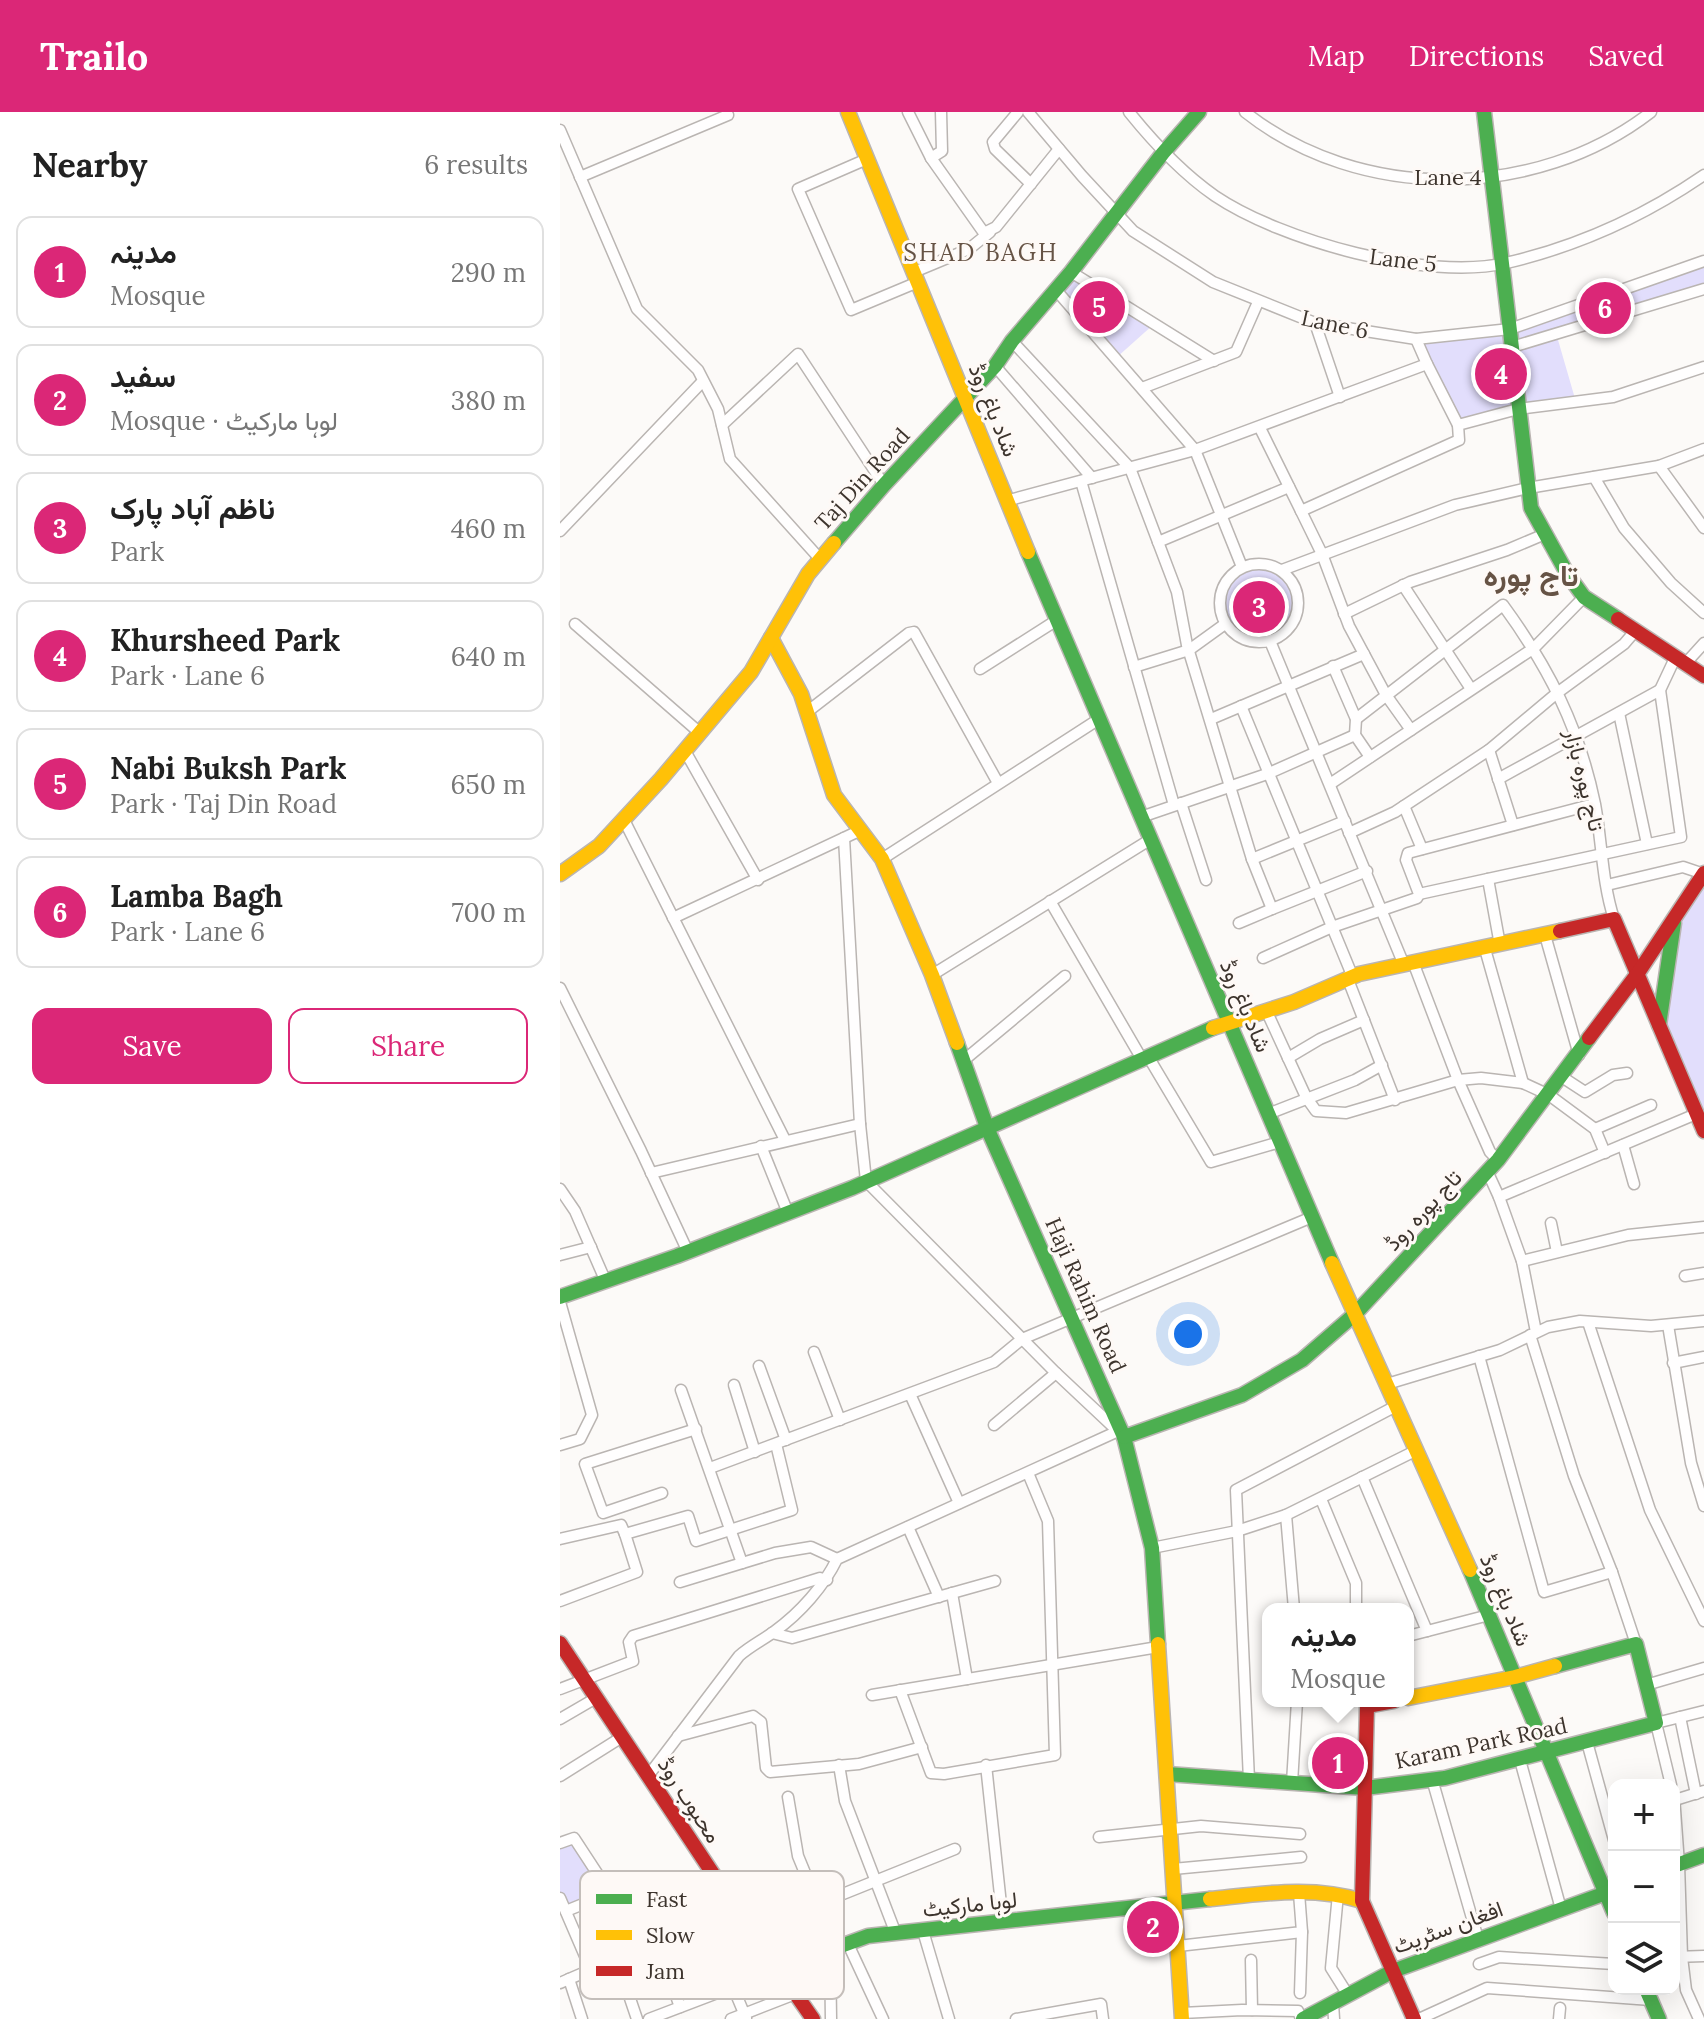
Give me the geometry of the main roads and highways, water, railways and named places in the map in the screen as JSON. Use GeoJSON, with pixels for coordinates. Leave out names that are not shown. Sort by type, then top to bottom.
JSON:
{"type":"FeatureCollection","features":[{"type":"Feature","properties":{"kind":"main road","name":"شاد باغ روڈ"},"geometry":{"type":"LineString","coordinates":[[848,112],[967,398],[1006,501],[1312,1217],[1608,1887]]}},
{"type":"Feature","properties":{"kind":"main road","name":"Taj Din Road"},"geometry":{"type":"LineString","coordinates":[[560,874],[599,846],[685,751],[751,672],[808,574],[820,559],[995,366],[1012,341],[1199,112]]}},
{"type":"Feature","properties":{"kind":"main road"},"geometry":{"type":"LineString","coordinates":[[1484,112],[1531,508],[1568,575],[1584,597],[1704,676]]}},
{"type":"Feature","properties":{"kind":"main road","name":"Haji Rahim Road"},"geometry":{"type":"LineString","coordinates":[[771,638],[801,694],[834,795],[882,859],[932,975],[988,1130],[1073,1318],[1120,1434],[1152,1548],[1182,2016]]}},
{"type":"Feature","properties":{"kind":"main road","name":"تاج پورہ روڈ"},"geometry":{"type":"LineString","coordinates":[[1120,1434],[1242,1395],[1302,1360],[1355,1314],[1488,1173],[1579,1055],[1704,873]]}},
{"type":"Feature","properties":{"kind":"main road"},"geometry":{"type":"LineString","coordinates":[[560,1300],[788,1213],[988,1130],[1229,1022],[1303,998],[1350,976],[1614,919],[1704,1131]]}},
{"type":"Feature","properties":{"kind":"main road","name":"تاج پورہ روڈ"},"geometry":{"type":"LineString","coordinates":[[1659,1025],[1674,920]]}},
{"type":"Feature","properties":{"kind":"main road","name":"محبوب روڈ"},"geometry":{"type":"LineString","coordinates":[[560,1643],[711,1871]]}},
{"type":"Feature","properties":{"kind":"main road","name":"Karam Park Road"},"geometry":{"type":"LineString","coordinates":[[1167,1774],[1365,1788],[1432,1779],[1520,1760],[1656,1723],[1636,1644],[1515,1677]]}},
{"type":"Feature","properties":{"kind":"main road"},"geometry":{"type":"LineString","coordinates":[[1414,1697],[1515,1677]]}},
{"type":"Feature","properties":{"kind":"main road"},"geometry":{"type":"LineString","coordinates":[[1367,1707],[1362,1901],[1417,2019]]}},
{"type":"Feature","properties":{"kind":"main road"},"geometry":{"type":"LineString","coordinates":[[1680,1864],[1704,1855]]}},
{"type":"Feature","properties":{"kind":"main road","name":"افغان سٹریٹ"},"geometry":{"type":"LineString","coordinates":[[1302,2019],[1393,1971],[1608,1892]]}},
{"type":"Feature","properties":{"kind":"main road","name":"لوہا مارکیٹ"},"geometry":{"type":"LineString","coordinates":[[844,1946],[868,1936],[1175,1902],[1299,1893],[1338,1894],[1362,1901]]}},
{"type":"Feature","properties":{"kind":"main road"},"geometry":{"type":"LineString","coordinates":[[1648,1995],[1659,2019]]}},
{"type":"Feature","properties":{"kind":"main road","name":"محبوب روڈ"},"geometry":{"type":"LineString","coordinates":[[799,1999],[813,2019]]}},
{"type":"Feature","properties":{"kind":"place","name":"Nabi Buksh Park"},"geometry":{"type":"Point","coordinates":[1099,307]}},
{"type":"Feature","properties":{"kind":"place","name":"Lamba Bagh"},"geometry":{"type":"Point","coordinates":[1605,308]}},
{"type":"Feature","properties":{"kind":"place","name":"Khursheed Park"},"geometry":{"type":"Point","coordinates":[1501,374]}},
{"type":"Feature","properties":{"kind":"place","name":"ناظم آباد پارک"},"geometry":{"type":"Point","coordinates":[1259,607]}},
{"type":"Feature","properties":{"kind":"place","name":"مدینہ"},"geometry":{"type":"Point","coordinates":[1338,1763]}},
{"type":"Feature","properties":{"kind":"place","name":"سفید"},"geometry":{"type":"Point","coordinates":[1153,1927]}},
{"type":"Feature","properties":{"kind":"district","name":"SHAD BAGH"},"geometry":{"type":"Point","coordinates":[981,253]}},
{"type":"Feature","properties":{"kind":"district","name":"تاج پورہ"},"geometry":{"type":"Point","coordinates":[1531,576]}}]}
